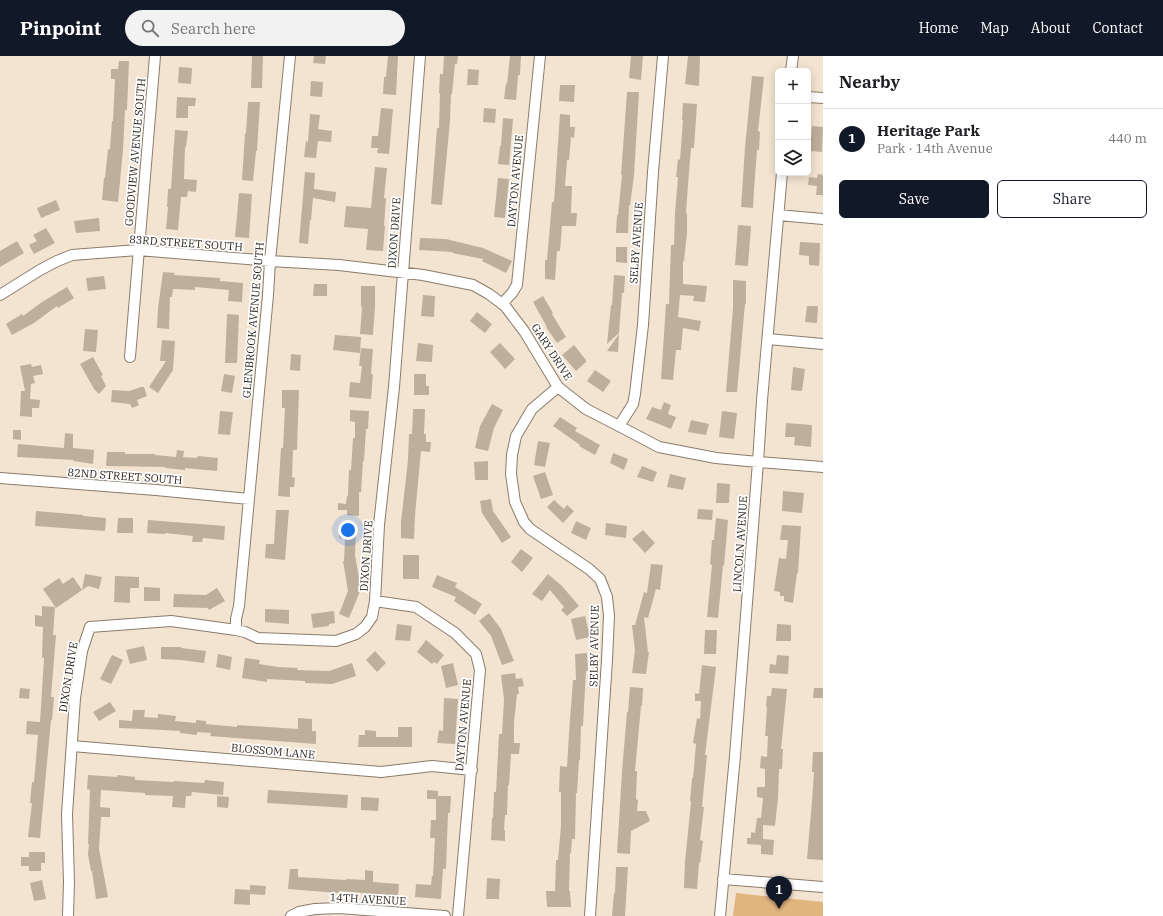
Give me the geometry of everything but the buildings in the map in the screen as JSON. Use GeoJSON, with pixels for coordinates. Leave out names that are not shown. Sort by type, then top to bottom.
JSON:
{"type":"FeatureCollection","features":[{"type":"Feature","properties":{"kind":"street","name":"GOODVIEW AVENUE SOUTH"},"geometry":{"type":"LineString","coordinates":[[130,357],[155,56]]}},
{"type":"Feature","properties":{"kind":"street","name":"GLENBROOK AVENUE SOUTH"},"geometry":{"type":"LineString","coordinates":[[236,630],[290,56]]}},
{"type":"Feature","properties":{"kind":"street","name":"DIXON DRIVE"},"geometry":{"type":"LineString","coordinates":[[68,916],[69,882],[67,814],[75,698],[82,651],[90,627],[171,621],[236,630],[258,638],[336,641],[356,634],[365,627],[372,616],[375,601],[379,525],[394,387],[420,56]]}},
{"type":"Feature","properties":{"kind":"street","name":"DAYTON AVENUE"},"geometry":{"type":"LineString","coordinates":[[502,304],[512,294],[517,285],[540,56]]}},
{"type":"Feature","properties":{"kind":"street","name":"SELBY AVENUE"},"geometry":{"type":"LineString","coordinates":[[618,426],[633,404],[635,394],[643,325],[663,56]]}},
{"type":"Feature","properties":{"kind":"street"},"geometry":{"type":"LineString","coordinates":[[791,68],[793,56]]}},
{"type":"Feature","properties":{"kind":"street"},"geometry":{"type":"LineString","coordinates":[[811,97],[823,98]]}},
{"type":"Feature","properties":{"kind":"street","name":"LINCOLN AVENUE"},"geometry":{"type":"LineString","coordinates":[[720,916],[735,756],[782,176]]}},
{"type":"Feature","properties":{"kind":"street"},"geometry":{"type":"LineString","coordinates":[[778,215],[823,219]]}},
{"type":"Feature","properties":{"kind":"street","name":"83RD STREET SOUTH"},"geometry":{"type":"LineString","coordinates":[[0,295],[40,270],[72,254],[138,250],[309,263]]}},
{"type":"Feature","properties":{"kind":"street","name":"GARY DRIVE"},"geometry":{"type":"LineString","coordinates":[[309,263],[423,275],[473,285],[505,306],[524,331],[558,387],[586,409],[659,447],[716,458],[823,467]]}},
{"type":"Feature","properties":{"kind":"street"},"geometry":{"type":"LineString","coordinates":[[768,339],[823,344]]}},
{"type":"Feature","properties":{"kind":"street","name":"SELBY AVENUE"},"geometry":{"type":"LineString","coordinates":[[558,387],[532,409],[516,436],[512,454],[511,474],[515,502],[524,522],[530,529],[589,569],[600,579],[607,597],[609,616],[607,660],[590,916]]}},
{"type":"Feature","properties":{"kind":"street","name":"82ND STREET SOUTH"},"geometry":{"type":"LineString","coordinates":[[0,478],[249,499]]}},
{"type":"Feature","properties":{"kind":"street","name":"DAYTON AVENUE"},"geometry":{"type":"LineString","coordinates":[[375,601],[416,607],[455,633],[476,654],[480,670],[458,916]]}},
{"type":"Feature","properties":{"kind":"street","name":"BLOSSOM LANE"},"geometry":{"type":"LineString","coordinates":[[72,746],[381,772],[432,766],[472,770]]}},
{"type":"Feature","properties":{"kind":"street"},"geometry":{"type":"LineString","coordinates":[[723,879],[823,887]]}},
{"type":"Feature","properties":{"kind":"street","name":"14TH AVENUE"},"geometry":{"type":"LineString","coordinates":[[291,916],[299,912],[315,909],[339,908],[445,916]]}},
{"type":"Feature","properties":{"kind":"shaded area"},"geometry":{"type":"Polygon","coordinates":[[[736,893],[823,902],[823,916],[733,916],[736,893]]]}},
{"type":"Feature","properties":{"kind":"place","name":"Heritage Park"},"geometry":{"type":"Point","coordinates":[779,909]}}]}
